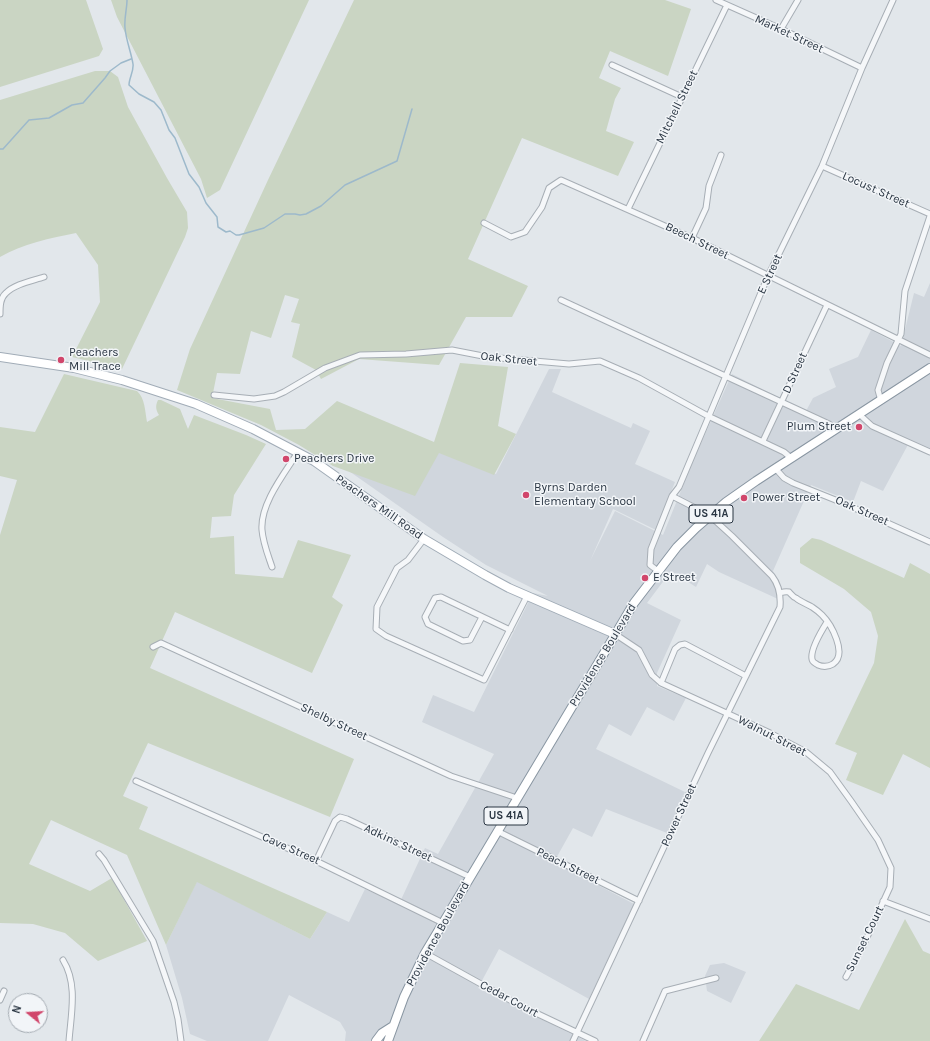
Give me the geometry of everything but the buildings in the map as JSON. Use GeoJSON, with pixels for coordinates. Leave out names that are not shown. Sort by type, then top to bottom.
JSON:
{"type":"FeatureCollection","features":[{"type":"Feature","properties":{"kind":"main road","name":"Peachers Mill Road"},"geometry":{"type":"LineString","coordinates":[[0,356],[94,372],[172,395],[253,429],[298,452],[330,471],[424,539],[485,575],[527,596],[615,634]]}},
{"type":"Feature","properties":{"kind":"main road","name":"Providence Boulevard"},"geometry":{"type":"LineString","coordinates":[[388,1041],[404,998],[425,953],[634,603],[677,547],[709,515],[736,494],[930,368]]}},
{"type":"Feature","properties":{"kind":"main road"},"geometry":{"type":"LineString","coordinates":[[376,1041],[382,1033],[393,1026]]}},
{"type":"Feature","properties":{"kind":"street","name":"Market Street"},"geometry":{"type":"LineString","coordinates":[[716,0],[862,68]]}},
{"type":"Feature","properties":{"kind":"street"},"geometry":{"type":"LineString","coordinates":[[781,29],[798,0]]}},
{"type":"Feature","properties":{"kind":"street","name":"E Street"},"geometry":{"type":"LineString","coordinates":[[658,571],[650,565],[651,549],[672,496],[679,487],[768,276],[822,166],[862,68],[893,0]]}},
{"type":"Feature","properties":{"kind":"street","name":"Mitchell Street"},"geometry":{"type":"LineString","coordinates":[[628,209],[727,5]]}},
{"type":"Feature","properties":{"kind":"street"},"geometry":{"type":"LineString","coordinates":[[612,66],[682,97]]}},
{"type":"Feature","properties":{"kind":"street"},"geometry":{"type":"LineString","coordinates":[[692,238],[706,208],[709,186],[721,155]]}},
{"type":"Feature","properties":{"kind":"street","name":"Locust Street"},"geometry":{"type":"LineString","coordinates":[[822,166],[930,215]]}},
{"type":"Feature","properties":{"kind":"street","name":"Beech Street"},"geometry":{"type":"LineString","coordinates":[[484,223],[511,236],[525,232],[542,207],[549,188],[561,180],[692,238],[930,356]]}},
{"type":"Feature","properties":{"kind":"street"},"geometry":{"type":"LineString","coordinates":[[881,401],[878,390],[897,340],[901,334],[905,291],[930,215]]}},
{"type":"Feature","properties":{"kind":"street"},"geometry":{"type":"LineString","coordinates":[[0,314],[0,303],[5,293],[16,287],[44,277]]}},
{"type":"Feature","properties":{"kind":"street"},"geometry":{"type":"LineString","coordinates":[[561,300],[829,424],[835,430]]}},
{"type":"Feature","properties":{"kind":"street","name":"D Street"},"geometry":{"type":"LineString","coordinates":[[763,441],[826,305]]}},
{"type":"Feature","properties":{"kind":"street","name":"Oak Street"},"geometry":{"type":"LineString","coordinates":[[214,395],[254,399],[275,396],[326,368],[360,354],[406,354],[452,350],[488,358],[562,364],[600,361],[639,378],[708,416],[784,452],[791,458]]}},
{"type":"Feature","properties":{"kind":"street"},"geometry":{"type":"LineString","coordinates":[[860,414],[872,426],[930,452]]}},
{"type":"Feature","properties":{"kind":"street"},"geometry":{"type":"LineString","coordinates":[[272,567],[264,545],[262,516],[265,505],[298,452]]}},
{"type":"Feature","properties":{"kind":"street","name":"Oak Street"},"geometry":{"type":"LineString","coordinates":[[775,468],[784,478],[793,483],[843,503],[930,542]]}},
{"type":"Feature","properties":{"kind":"street"},"geometry":{"type":"LineString","coordinates":[[672,496],[709,515],[772,576],[780,593],[790,593],[795,598],[822,615],[827,622],[838,643],[840,652],[836,662],[821,666],[812,659],[812,652],[827,622]]}},
{"type":"Feature","properties":{"kind":"street"},"geometry":{"type":"LineString","coordinates":[[424,539],[408,560],[397,568],[377,608],[376,629],[404,645],[484,680],[527,596]]}},
{"type":"Feature","properties":{"kind":"street","name":"Power Street"},"geometry":{"type":"LineString","coordinates":[[572,1041],[727,713],[780,607],[780,593]]}},
{"type":"Feature","properties":{"kind":"street"},"geometry":{"type":"LineString","coordinates":[[482,617],[470,640],[463,641],[428,624],[425,617],[435,598],[441,597],[510,630]]}},
{"type":"Feature","properties":{"kind":"street","name":"Walnut Street"},"geometry":{"type":"LineString","coordinates":[[615,634],[639,650],[652,675],[661,683],[770,733],[806,752],[830,772],[878,840],[891,868],[890,887],[883,901]]}},
{"type":"Feature","properties":{"kind":"street","name":"Shelby Street"},"geometry":{"type":"LineString","coordinates":[[153,647],[161,643],[451,776],[517,798]]}},
{"type":"Feature","properties":{"kind":"street"},"geometry":{"type":"LineString","coordinates":[[661,683],[675,649],[680,645],[685,644],[746,676]]}},
{"type":"Feature","properties":{"kind":"street","name":"Cave Street"},"geometry":{"type":"LineString","coordinates":[[136,781],[316,861],[443,923]]}},
{"type":"Feature","properties":{"kind":"street","name":"Adkins Street"},"geometry":{"type":"LineString","coordinates":[[316,861],[337,818],[344,818],[470,877]]}},
{"type":"Feature","properties":{"kind":"street","name":"Peach Street"},"geometry":{"type":"LineString","coordinates":[[498,831],[639,901]]}},
{"type":"Feature","properties":{"kind":"street"},"geometry":{"type":"LineString","coordinates":[[99,854],[153,941],[162,963],[174,1002],[181,1041]]}},
{"type":"Feature","properties":{"kind":"street"},"geometry":{"type":"LineString","coordinates":[[883,901],[930,920]]}},
{"type":"Feature","properties":{"kind":"street","name":"Sunset Court"},"geometry":{"type":"LineString","coordinates":[[846,977],[863,946],[883,901]]}},
{"type":"Feature","properties":{"kind":"street","name":"Cedar Court"},"geometry":{"type":"LineString","coordinates":[[425,953],[519,1005],[595,1041]]}},
{"type":"Feature","properties":{"kind":"street"},"geometry":{"type":"LineString","coordinates":[[63,960],[69,972],[72,989],[69,1041]]}},
{"type":"Feature","properties":{"kind":"street"},"geometry":{"type":"LineString","coordinates":[[643,1041],[665,991],[716,978]]}},
{"type":"Feature","properties":{"kind":"street"},"geometry":{"type":"LineString","coordinates":[[0,1000],[4,991]]}},
{"type":"Feature","properties":{"kind":"shaded area"},"geometry":{"type":"Polygon","coordinates":[[[930,283],[930,449],[910,441],[883,491],[861,481],[853,502],[811,485],[773,571],[780,585],[783,599],[778,599],[719,572],[707,564],[696,587],[671,571],[647,603],[681,620],[657,673],[657,686],[686,698],[674,721],[647,707],[631,736],[609,724],[596,749],[685,792],[667,833],[606,809],[592,837],[573,828],[554,862],[634,904],[589,999],[499,949],[478,988],[586,1041],[345,1041],[346,1032],[340,1022],[289,995],[268,1041],[207,1041],[190,1034],[182,998],[166,945],[197,881],[310,939],[327,912],[349,922],[365,889],[399,904],[425,848],[438,854],[494,754],[422,722],[433,695],[474,712],[533,593],[548,596],[486,565],[443,537],[346,469],[369,417],[496,474],[549,369],[561,369],[552,392],[631,428],[633,423],[650,431],[635,464],[675,482],[656,530],[613,509],[590,561],[615,511],[663,535],[693,461],[732,374],[806,411],[813,398],[836,387],[829,369],[858,357],[871,330],[901,346],[914,293],[924,297],[930,283]]]}},
{"type":"Feature","properties":{"kind":"shaded area"},"geometry":{"type":"Polygon","coordinates":[[[724,963],[746,972],[731,1003],[707,991],[705,976],[710,965],[724,963]]]}},
{"type":"Feature","properties":{"kind":"green space"},"geometry":{"type":"Polygon","coordinates":[[[0,0],[86,0],[103,49],[99,56],[0,87],[0,0]]]}},
{"type":"Feature","properties":{"kind":"green space"},"geometry":{"type":"Polygon","coordinates":[[[111,0],[309,0],[220,190],[207,198],[201,179],[117,17],[111,0]]]}},
{"type":"Feature","properties":{"kind":"green space"},"geometry":{"type":"Polygon","coordinates":[[[354,0],[665,0],[691,9],[668,76],[610,51],[599,78],[621,88],[615,99],[606,131],[634,142],[618,176],[522,138],[468,259],[528,286],[512,317],[466,317],[439,365],[359,359],[321,379],[316,370],[292,357],[300,324],[291,322],[299,299],[285,295],[271,338],[251,331],[240,374],[217,373],[212,398],[270,409],[276,430],[305,429],[337,401],[434,442],[460,363],[508,367],[498,426],[516,434],[494,475],[439,453],[415,496],[333,466],[299,445],[261,425],[177,390],[190,349],[268,180],[354,0]]]}},
{"type":"Feature","properties":{"kind":"green space"},"geometry":{"type":"Polygon","coordinates":[[[95,71],[110,71],[118,77],[128,107],[187,212],[188,228],[185,237],[122,369],[72,357],[100,302],[98,265],[76,233],[27,245],[0,257],[0,100],[95,71]]]}},
{"type":"Feature","properties":{"kind":"green space"},"geometry":{"type":"Polygon","coordinates":[[[64,374],[137,391],[142,397],[147,422],[159,415],[156,406],[158,400],[161,400],[180,409],[188,429],[194,415],[266,444],[234,495],[231,516],[212,517],[210,538],[234,536],[235,574],[283,578],[298,540],[351,555],[332,597],[343,605],[312,673],[175,612],[150,668],[354,759],[330,817],[148,743],[123,796],[148,807],[139,829],[327,912],[310,939],[197,882],[166,945],[127,855],[51,820],[29,864],[90,891],[112,878],[147,941],[98,961],[65,933],[33,924],[0,923],[0,535],[17,480],[0,476],[0,427],[35,432],[64,374]]]}},
{"type":"Feature","properties":{"kind":"green space"},"geometry":{"type":"Polygon","coordinates":[[[812,538],[821,540],[904,578],[910,563],[930,574],[930,768],[903,754],[883,795],[846,780],[857,753],[835,744],[874,663],[878,636],[871,612],[844,589],[800,563],[800,548],[812,538]]]}},
{"type":"Feature","properties":{"kind":"green space"},"geometry":{"type":"Polygon","coordinates":[[[905,919],[923,951],[930,954],[930,1041],[759,1041],[796,984],[859,1010],[905,919]]]}},
{"type":"Feature","properties":{"kind":"waterway"},"geometry":{"type":"LineString","coordinates":[[127,0],[125,28],[133,67],[129,85],[139,94],[154,102],[161,110],[169,130],[175,138],[189,174],[199,187],[206,203],[217,217],[218,227],[226,232],[230,231],[236,235],[239,235],[264,228],[285,214],[306,214],[321,206],[345,185],[397,161],[412,109]]}},
{"type":"Feature","properties":{"kind":"waterway"},"geometry":{"type":"LineString","coordinates":[[0,149],[3,149],[29,120],[49,118],[72,105],[83,103],[110,71],[121,63],[131,59]]}},
{"type":"Feature","properties":{"kind":"place","name":"Peachers Mill Trace"},"geometry":{"type":"Point","coordinates":[61,360]}},
{"type":"Feature","properties":{"kind":"place","name":"Plum Street"},"geometry":{"type":"Point","coordinates":[859,427]}},
{"type":"Feature","properties":{"kind":"place","name":"Peachers Drive"},"geometry":{"type":"Point","coordinates":[286,459]}},
{"type":"Feature","properties":{"kind":"place","name":"Byrns Darden Elementary School"},"geometry":{"type":"Point","coordinates":[526,495]}},
{"type":"Feature","properties":{"kind":"place","name":"Power Street"},"geometry":{"type":"Point","coordinates":[744,498]}},
{"type":"Feature","properties":{"kind":"place","name":"E Street"},"geometry":{"type":"Point","coordinates":[645,578]}}]}
